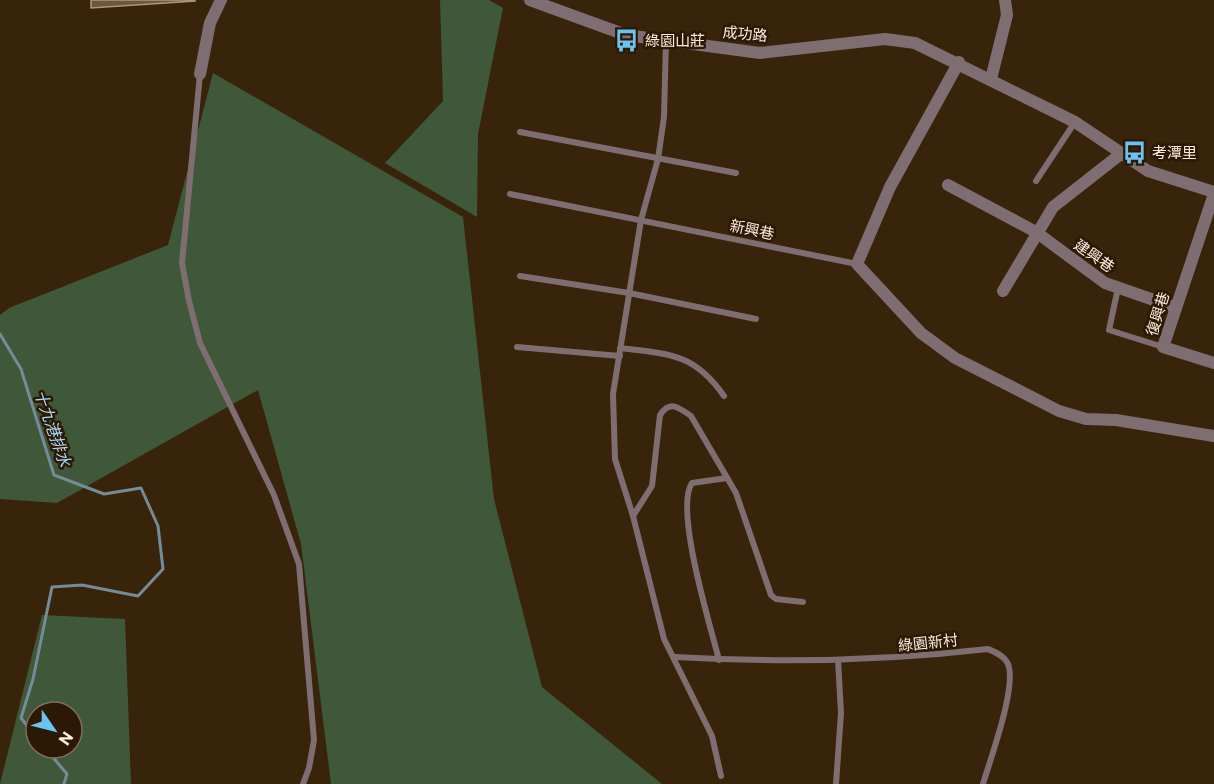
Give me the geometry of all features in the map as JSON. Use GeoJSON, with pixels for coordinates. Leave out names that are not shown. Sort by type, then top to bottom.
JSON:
{"type":"FeatureCollection","features":[{"type":"Feature","properties":{"kind":"street"},"geometry":{"type":"LineString","coordinates":[[200,75],[210,23],[221,0]]}},
{"type":"Feature","properties":{"kind":"street","name":"成功路"},"geometry":{"type":"LineString","coordinates":[[530,0],[626,35],[760,53],[885,39],[915,43],[959,62],[1075,122],[1158,176],[1214,193]]}},
{"type":"Feature","properties":{"kind":"street"},"geometry":{"type":"LineString","coordinates":[[991,79],[1007,15],[1005,0]]}},
{"type":"Feature","properties":{"kind":"street"},"geometry":{"type":"LineString","coordinates":[[959,62],[890,187],[857,264],[921,333],[947,352],[1059,411],[1086,418],[1116,420],[1214,436]]}},
{"type":"Feature","properties":{"kind":"street"},"geometry":{"type":"LineString","coordinates":[[1003,291],[1036,232],[1053,207],[1122,153]]}},
{"type":"Feature","properties":{"kind":"street","name":"建興巷"},"geometry":{"type":"LineString","coordinates":[[948,185],[1036,232],[1099,280],[1174,307]]}},
{"type":"Feature","properties":{"kind":"street","name":"復興巷"},"geometry":{"type":"LineString","coordinates":[[1163,347],[1174,307],[1214,193]]}},
{"type":"Feature","properties":{"kind":"street"},"geometry":{"type":"LineString","coordinates":[[1163,347],[1214,363]]}},
{"type":"Feature","properties":{"kind":"lane"},"geometry":{"type":"LineString","coordinates":[[666,40],[664,117],[658,159],[641,220],[613,394],[615,459],[633,516],[664,639],[675,657],[691,696],[712,736],[721,776]]}},
{"type":"Feature","properties":{"kind":"lane"},"geometry":{"type":"LineString","coordinates":[[200,75],[182,263],[200,343],[274,495],[298,564],[314,740],[309,768],[303,784]]}},
{"type":"Feature","properties":{"kind":"lane"},"geometry":{"type":"LineString","coordinates":[[1036,181],[1075,122]]}},
{"type":"Feature","properties":{"kind":"lane"},"geometry":{"type":"LineString","coordinates":[[520,132],[736,173]]}},
{"type":"Feature","properties":{"kind":"lane","name":"新興巷"},"geometry":{"type":"LineString","coordinates":[[510,194],[857,264]]}},
{"type":"Feature","properties":{"kind":"lane"},"geometry":{"type":"LineString","coordinates":[[520,276],[629,293],[756,318]]}},
{"type":"Feature","properties":{"kind":"lane","name":"復興巷"},"geometry":{"type":"LineString","coordinates":[[1118,288],[1109,330],[1163,347]]}},
{"type":"Feature","properties":{"kind":"lane"},"geometry":{"type":"LineString","coordinates":[[517,347],[620,356]]}},
{"type":"Feature","properties":{"kind":"lane"},"geometry":{"type":"LineString","coordinates":[[620,348],[672,354],[702,369],[724,396]]}},
{"type":"Feature","properties":{"kind":"lane"},"geometry":{"type":"LineString","coordinates":[[633,516],[652,486],[660,415],[665,407],[672,405],[690,416],[736,493],[771,595],[776,599],[803,602]]}},
{"type":"Feature","properties":{"kind":"lane"},"geometry":{"type":"LineString","coordinates":[[719,660],[694,568],[688,495],[692,483],[727,478]]}},
{"type":"Feature","properties":{"kind":"lane","name":"綠園新村"},"geometry":{"type":"LineString","coordinates":[[675,657],[719,660],[889,659],[988,649],[1003,656],[1009,663],[1010,681],[1004,715],[983,784]]}},
{"type":"Feature","properties":{"kind":"lane"},"geometry":{"type":"LineString","coordinates":[[836,784],[841,713],[838,660]]}},
{"type":"Feature","properties":{"kind":"green space"},"geometry":{"type":"Polygon","coordinates":[[[440,0],[489,0],[503,8],[478,134],[477,217],[385,163],[443,101],[440,0]]]}},
{"type":"Feature","properties":{"kind":"green space"},"geometry":{"type":"Polygon","coordinates":[[[213,73],[463,217],[494,499],[542,687],[662,784],[331,784],[301,544],[258,390],[57,503],[0,499],[0,315],[9,308],[168,245],[213,73]]]}},
{"type":"Feature","properties":{"kind":"green space"},"geometry":{"type":"Polygon","coordinates":[[[42,615],[125,619],[131,784],[0,784],[42,615]]]}},
{"type":"Feature","properties":{"kind":"building"},"geometry":{"type":"Polygon","coordinates":[[[91,0],[195,0],[195,1],[91,8],[91,0]]]}},
{"type":"Feature","properties":{"kind":"waterway","name":"十九港排水"},"geometry":{"type":"LineString","coordinates":[[0,334],[21,369],[54,475],[104,494],[141,488],[158,526],[163,569],[138,596],[82,585],[52,587],[27,700]]}},
{"type":"Feature","properties":{"kind":"waterway","name":"十九港排水"},"geometry":{"type":"LineString","coordinates":[[24,708],[21,718],[24,722]]}},
{"type":"Feature","properties":{"kind":"waterway","name":"十九港排水"},"geometry":{"type":"LineString","coordinates":[[55,760],[67,774],[64,784]]}},
{"type":"Feature","properties":{"kind":"place","name":"綠園山莊"},"geometry":{"type":"Point","coordinates":[627,41]}},
{"type":"Feature","properties":{"kind":"place","name":"考潭里"},"geometry":{"type":"Point","coordinates":[1134,153]}}]}
